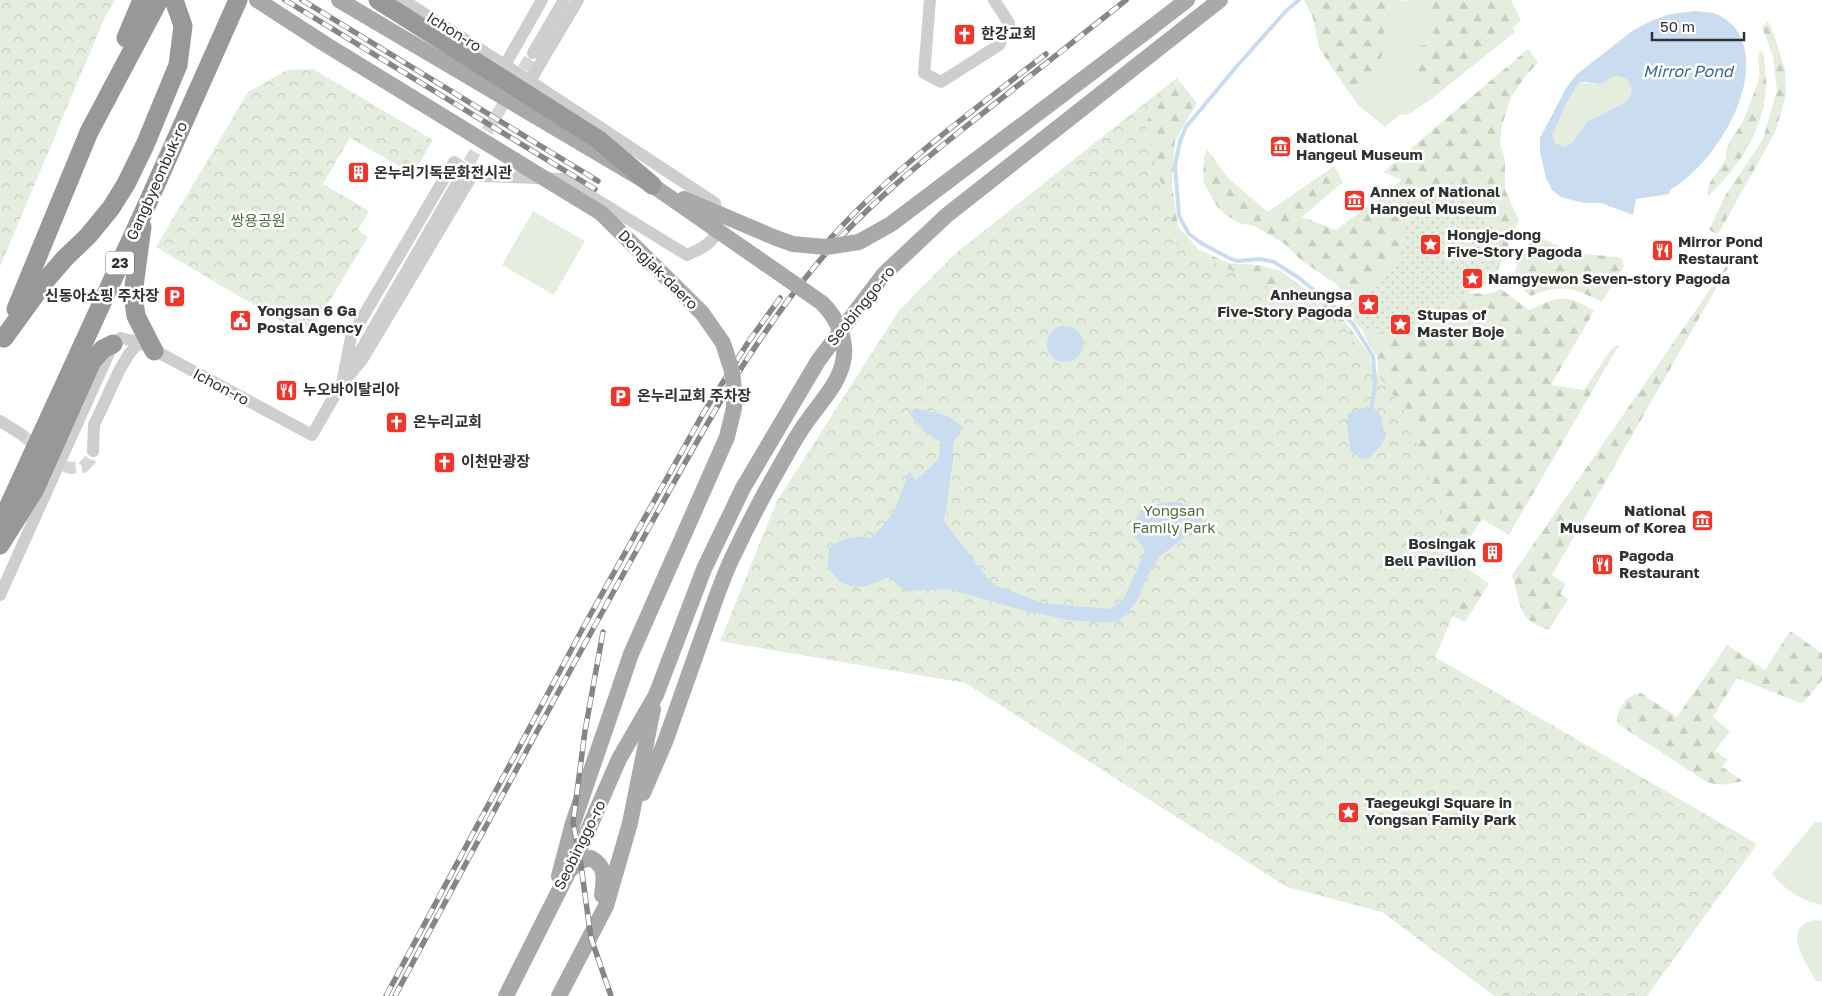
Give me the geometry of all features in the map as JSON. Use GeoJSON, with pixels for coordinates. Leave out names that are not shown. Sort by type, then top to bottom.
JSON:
{"type":"FeatureCollection","features":[{"type":"Feature","properties":{"kind":"highway"},"geometry":{"type":"LineString","coordinates":[[2,342],[142,0]]}},
{"type":"Feature","properties":{"kind":"highway"},"geometry":{"type":"LineString","coordinates":[[89,132],[159,0]]}},
{"type":"Feature","properties":{"kind":"highway"},"geometry":{"type":"LineString","coordinates":[[2,342],[46,280],[88,236],[111,208],[126,184],[145,145],[178,65],[183,26],[174,0]]}},
{"type":"Feature","properties":{"kind":"highway","name":"Gangbyeonbuk-ro"},"geometry":{"type":"LineString","coordinates":[[0,524],[145,209],[238,0]]}},
{"type":"Feature","properties":{"kind":"highway"},"geometry":{"type":"LineString","coordinates":[[378,0],[593,136],[652,185]]}},
{"type":"Feature","properties":{"kind":"highway"},"geometry":{"type":"LineString","coordinates":[[145,209],[133,294],[136,316],[146,346]]}},
{"type":"Feature","properties":{"kind":"highway"},"geometry":{"type":"LineString","coordinates":[[0,544],[35,489],[92,360],[103,349],[113,344]]}},
{"type":"Feature","properties":{"kind":"main road","name":"Dongjak-daero"},"geometry":{"type":"LineString","coordinates":[[258,0],[325,44],[601,213],[699,310],[723,343],[732,371],[734,390],[734,408],[727,437],[631,654],[573,823],[550,905]]}},
{"type":"Feature","properties":{"kind":"main road"},"geometry":{"type":"LineString","coordinates":[[339,0],[652,185],[822,303],[835,317],[843,340],[844,360],[836,382],[807,420],[733,555],[665,742],[630,823]]}},
{"type":"Feature","properties":{"kind":"main road"},"geometry":{"type":"LineString","coordinates":[[652,185],[789,243],[826,247],[859,242],[891,224],[1187,0]]}},
{"type":"Feature","properties":{"kind":"main road","name":"Seobinggo-ro"},"geometry":{"type":"LineString","coordinates":[[506,996],[592,823],[619,759],[656,695],[704,569],[743,488],[818,361],[884,274],[947,215],[1220,0]]}},
{"type":"Feature","properties":{"kind":"main road","name":"Seobinggo-ro"},"geometry":{"type":"LineString","coordinates":[[559,996],[606,906],[630,823],[656,695]]}},
{"type":"Feature","properties":{"kind":"main road"},"geometry":{"type":"LineString","coordinates":[[567,874],[580,861],[591,858],[599,863],[604,876],[599,921]]}},
{"type":"Feature","properties":{"kind":"street","name":"Ichon-ro"},"geometry":{"type":"LineString","coordinates":[[403,0],[530,80],[715,203],[718,220],[715,238],[703,248],[687,255],[563,179],[480,176],[473,174]]}},
{"type":"Feature","properties":{"kind":"street"},"geometry":{"type":"LineString","coordinates":[[506,65],[542,0]]}},
{"type":"Feature","properties":{"kind":"street"},"geometry":{"type":"LineString","coordinates":[[533,53],[564,0]]}},
{"type":"Feature","properties":{"kind":"street"},"geometry":{"type":"LineString","coordinates":[[530,80],[578,0]]}},
{"type":"Feature","properties":{"kind":"street"},"geometry":{"type":"LineString","coordinates":[[930,0],[924,74],[941,82],[999,45],[1009,23],[994,0]]}},
{"type":"Feature","properties":{"kind":"street"},"geometry":{"type":"LineString","coordinates":[[454,162],[473,174],[362,360],[342,384],[351,337],[454,162]]}},
{"type":"Feature","properties":{"kind":"street","name":"Ichon-ro"},"geometry":{"type":"LineString","coordinates":[[113,344],[121,338],[146,346],[312,435],[459,180]]}},
{"type":"Feature","properties":{"kind":"street"},"geometry":{"type":"LineString","coordinates":[[0,595],[113,344]]}},
{"type":"Feature","properties":{"kind":"street"},"geometry":{"type":"LineString","coordinates":[[94,451],[94,425],[119,371],[129,354],[146,346]]}},
{"type":"Feature","properties":{"kind":"street"},"geometry":{"type":"LineString","coordinates":[[0,421],[21,434]]}},
{"type":"Feature","properties":{"kind":"green space"},"geometry":{"type":"Polygon","coordinates":[[[0,0],[115,0],[105,17],[0,267],[0,0]]]}},
{"type":"Feature","properties":{"kind":"green space"},"geometry":{"type":"Polygon","coordinates":[[[1304,0],[1395,0],[1386,14],[1381,59],[1368,80],[1354,87],[1345,87],[1319,48],[1313,18],[1304,0]]]}},
{"type":"Feature","properties":{"kind":"green space"},"geometry":{"type":"Polygon","coordinates":[[[1395,0],[1418,5],[1433,14],[1437,19],[1431,40],[1413,50],[1421,87],[1430,100],[1409,114],[1400,115],[1385,127],[1359,106],[1345,87],[1361,84],[1373,74],[1383,51],[1386,14],[1395,0]]]}},
{"type":"Feature","properties":{"kind":"green space"},"geometry":{"type":"Polygon","coordinates":[[[1406,0],[1511,0],[1521,20],[1513,28],[1515,32],[1430,100],[1421,87],[1413,50],[1417,46],[1424,45],[1431,40],[1437,19],[1432,13],[1406,0]]]}},
{"type":"Feature","properties":{"kind":"green space"},"geometry":{"type":"Polygon","coordinates":[[[1768,21],[1785,70],[1786,95],[1775,133],[1718,234],[1709,230],[1725,196],[1763,139],[1777,90],[1773,57],[1762,27],[1768,21]]]}},
{"type":"Feature","properties":{"kind":"green space"},"geometry":{"type":"Polygon","coordinates":[[[1528,49],[1538,62],[1511,97],[1502,125],[1500,143],[1505,160],[1505,190],[1519,220],[1501,263],[1427,232],[1365,318],[1336,284],[1302,261],[1285,244],[1252,225],[1241,224],[1223,213],[1214,202],[1203,181],[1204,158],[1207,149],[1229,179],[1268,212],[1334,166],[1343,182],[1302,217],[1336,230],[1402,180],[1383,172],[1528,49]]]}},
{"type":"Feature","properties":{"kind":"green space"},"geometry":{"type":"Polygon","coordinates":[[[1760,50],[1763,53],[1766,80],[1762,113],[1749,144],[1740,159],[1730,173],[1707,197],[1709,184],[1726,159],[1729,143],[1743,121],[1754,93],[1759,77],[1758,57],[1760,50]]]}},
{"type":"Feature","properties":{"kind":"green space","name":"쌍용공원"},"geometry":{"type":"Polygon","coordinates":[[[313,69],[433,140],[413,174],[350,138],[323,184],[369,211],[358,230],[368,237],[308,337],[156,247],[248,92],[287,70],[313,69]]]}},
{"type":"Feature","properties":{"kind":"green space"},"geometry":{"type":"Polygon","coordinates":[[[1615,76],[1625,79],[1631,85],[1631,93],[1626,102],[1587,122],[1573,142],[1565,147],[1555,143],[1551,135],[1567,102],[1579,83],[1601,84],[1615,76]]]}},
{"type":"Feature","properties":{"kind":"green space"},"geometry":{"type":"Polygon","coordinates":[[[1177,78],[1197,103],[1175,141],[1172,185],[1178,226],[1198,249],[1228,263],[1259,265],[1281,271],[1340,315],[1370,355],[1373,381],[1379,386],[1377,357],[1361,329],[1399,337],[1411,333],[1427,316],[1447,302],[1466,293],[1488,294],[1501,289],[1529,310],[1562,298],[1576,301],[1594,311],[1551,385],[1584,390],[1612,348],[1619,345],[1509,535],[1482,519],[1456,560],[1489,584],[1465,622],[1409,595],[908,301],[956,253],[1177,78]]]}},
{"type":"Feature","properties":{"kind":"green space","name":"Yongsan Family Park"},"geometry":{"type":"Polygon","coordinates":[[[1177,78],[1145,124],[1178,246],[1337,318],[1405,411],[1468,582],[1435,657],[1757,844],[1647,996],[1494,996],[1382,912],[1287,887],[965,683],[720,641],[777,501],[898,312],[956,253],[1177,78]]]}},
{"type":"Feature","properties":{"kind":"green space"},"geometry":{"type":"Polygon","coordinates":[[[1459,178],[1486,225],[1479,241],[1503,257],[1496,276],[1490,283],[1447,302],[1427,316],[1411,333],[1399,337],[1361,329],[1344,309],[1394,265],[1402,249],[1409,218],[1417,206],[1459,178]]]}},
{"type":"Feature","properties":{"kind":"green space"},"geometry":{"type":"Polygon","coordinates":[[[533,211],[585,241],[554,295],[502,265],[533,211]]]}},
{"type":"Feature","properties":{"kind":"green space"},"geometry":{"type":"Polygon","coordinates":[[[1537,235],[1576,253],[1622,259],[1624,266],[1602,302],[1583,293],[1568,289],[1551,289],[1531,296],[1522,288],[1515,274],[1516,267],[1533,237],[1537,235]]]}},
{"type":"Feature","properties":{"kind":"green space"},"geometry":{"type":"Polygon","coordinates":[[[1741,245],[1552,575],[1566,584],[1560,594],[1568,599],[1549,630],[1534,624],[1524,614],[1512,575],[1741,245]]]}},
{"type":"Feature","properties":{"kind":"green space"},"geometry":{"type":"Polygon","coordinates":[[[1790,631],[1822,653],[1822,680],[1806,700],[1801,703],[1737,678],[1713,717],[1730,731],[1715,751],[1728,760],[1722,767],[1743,781],[1719,784],[1705,781],[1618,724],[1618,714],[1623,704],[1631,696],[1641,693],[1677,717],[1727,645],[1765,670],[1790,631]]]}},
{"type":"Feature","properties":{"kind":"green space"},"geometry":{"type":"Polygon","coordinates":[[[1815,822],[1822,822],[1822,905],[1807,901],[1794,894],[1772,874],[1815,822]]]}},
{"type":"Feature","properties":{"kind":"green space"},"geometry":{"type":"Polygon","coordinates":[[[1815,920],[1822,921],[1822,981],[1817,982],[1802,956],[1797,938],[1799,930],[1804,924],[1815,920]]]}},
{"type":"Feature","properties":{"kind":"water","name":"Mirror Pond"},"geometry":{"type":"Polygon","coordinates":[[[1695,11],[1714,13],[1722,17],[1737,30],[1746,58],[1745,79],[1739,102],[1730,124],[1717,145],[1686,179],[1670,190],[1669,194],[1636,199],[1633,215],[1601,203],[1585,203],[1561,197],[1552,190],[1546,178],[1540,152],[1540,138],[1566,88],[1576,75],[1632,31],[1670,14],[1695,11]],[[1615,76],[1601,84],[1579,83],[1567,102],[1552,135],[1555,143],[1565,147],[1573,142],[1587,122],[1626,102],[1632,89],[1628,81],[1615,76]]]}},
{"type":"Feature","properties":{"kind":"water"},"geometry":{"type":"Polygon","coordinates":[[[1065,326],[1077,332],[1083,344],[1077,356],[1065,362],[1053,356],[1047,344],[1053,332],[1065,326]]]}},
{"type":"Feature","properties":{"kind":"water"},"geometry":{"type":"Polygon","coordinates":[[[1372,406],[1381,416],[1385,438],[1380,447],[1369,458],[1364,459],[1351,452],[1347,427],[1348,414],[1372,406]]]}},
{"type":"Feature","properties":{"kind":"water"},"geometry":{"type":"Polygon","coordinates":[[[915,408],[948,416],[963,427],[953,443],[953,462],[944,521],[989,580],[995,585],[1043,603],[1109,609],[1122,602],[1145,552],[1130,532],[1132,525],[1141,513],[1154,505],[1176,502],[1200,509],[1202,522],[1159,557],[1148,575],[1136,603],[1119,621],[1106,623],[1069,620],[1022,610],[948,589],[905,591],[889,577],[863,586],[849,585],[842,582],[828,568],[829,548],[849,538],[872,538],[894,512],[909,471],[916,480],[938,460],[941,442],[924,432],[910,414],[915,408]]]}},
{"type":"Feature","properties":{"kind":"waterway"},"geometry":{"type":"LineString","coordinates":[[1299,0],[1286,11],[1237,66],[1186,127],[1180,141],[1175,166],[1179,216],[1189,234],[1201,243],[1237,261],[1260,259],[1274,262],[1299,278],[1342,313],[1353,324],[1373,356],[1375,383],[1372,406]]}},
{"type":"Feature","properties":{"kind":"tunnel"},"geometry":{"type":"LineString","coordinates":[[460,178],[533,53]]}},
{"type":"Feature","properties":{"kind":"tunnel"},"geometry":{"type":"LineString","coordinates":[[21,434],[60,465],[71,468],[83,467],[90,460],[93,451]]}},
{"type":"Feature","properties":{"kind":"railway"},"geometry":{"type":"LineString","coordinates":[[285,0],[595,189]]}},
{"type":"Feature","properties":{"kind":"railway"},"geometry":{"type":"LineString","coordinates":[[302,0],[598,181]]}},
{"type":"Feature","properties":{"kind":"railway"},"geometry":{"type":"LineString","coordinates":[[395,996],[540,726],[693,448],[738,372],[788,300],[834,244],[893,187],[956,134],[1126,0]]}},
{"type":"Feature","properties":{"kind":"railway"},"geometry":{"type":"LineString","coordinates":[[820,250],[845,222],[928,146],[1046,54]]}},
{"type":"Feature","properties":{"kind":"railway"},"geometry":{"type":"LineString","coordinates":[[386,996],[584,626],[704,412],[749,341],[780,298]]}},
{"type":"Feature","properties":{"kind":"railway"},"geometry":{"type":"LineString","coordinates":[[603,632],[585,731],[573,823],[579,851],[591,938],[611,996]]}},
{"type":"Feature","properties":{"kind":"place","name":"한강교회"},"geometry":{"type":"Point","coordinates":[965,34]}},
{"type":"Feature","properties":{"kind":"place","name":"National Hangeul Museum"},"geometry":{"type":"Point","coordinates":[1280,147]}},
{"type":"Feature","properties":{"kind":"place","name":"온누리기독문화전시관"},"geometry":{"type":"Point","coordinates":[358,173]}},
{"type":"Feature","properties":{"kind":"place","name":"Annex of National Hangeul Museum"},"geometry":{"type":"Point","coordinates":[1354,201]}},
{"type":"Feature","properties":{"kind":"place","name":"Hongje-dong Five-Story Pagoda"},"geometry":{"type":"Point","coordinates":[1431,244]}},
{"type":"Feature","properties":{"kind":"place","name":"Mirror Pond Restaurant"},"geometry":{"type":"Point","coordinates":[1662,251]}},
{"type":"Feature","properties":{"kind":"place","name":"Namgyewon Seven-story Pagoda"},"geometry":{"type":"Point","coordinates":[1472,279]}},
{"type":"Feature","properties":{"kind":"place","name":"신동아쇼핑 주차장"},"geometry":{"type":"Point","coordinates":[175,296]}},
{"type":"Feature","properties":{"kind":"place","name":"Anheungsa Five-Story Pagoda"},"geometry":{"type":"Point","coordinates":[1368,304]}},
{"type":"Feature","properties":{"kind":"place","name":"Yongsan 6 Ga Postal Agency"},"geometry":{"type":"Point","coordinates":[241,320]}},
{"type":"Feature","properties":{"kind":"place","name":"Stupas of Master Boje"},"geometry":{"type":"Point","coordinates":[1401,324]}},
{"type":"Feature","properties":{"kind":"place","name":"누오바이탈리아"},"geometry":{"type":"Point","coordinates":[287,390]}},
{"type":"Feature","properties":{"kind":"place","name":"온누리교회 주차장"},"geometry":{"type":"Point","coordinates":[621,396]}},
{"type":"Feature","properties":{"kind":"place","name":"온누리교회"},"geometry":{"type":"Point","coordinates":[397,422]}},
{"type":"Feature","properties":{"kind":"place","name":"이천만광장"},"geometry":{"type":"Point","coordinates":[445,462]}},
{"type":"Feature","properties":{"kind":"place","name":"National Museum of Korea"},"geometry":{"type":"Point","coordinates":[1702,520]}},
{"type":"Feature","properties":{"kind":"place","name":"Bosingak Bell Pavilion"},"geometry":{"type":"Point","coordinates":[1492,553]}},
{"type":"Feature","properties":{"kind":"place","name":"Pagoda Restaurant"},"geometry":{"type":"Point","coordinates":[1603,565]}},
{"type":"Feature","properties":{"kind":"place","name":"Taegeukgi Square in Yongsan Family Park"},"geometry":{"type":"Point","coordinates":[1349,812]}}]}
